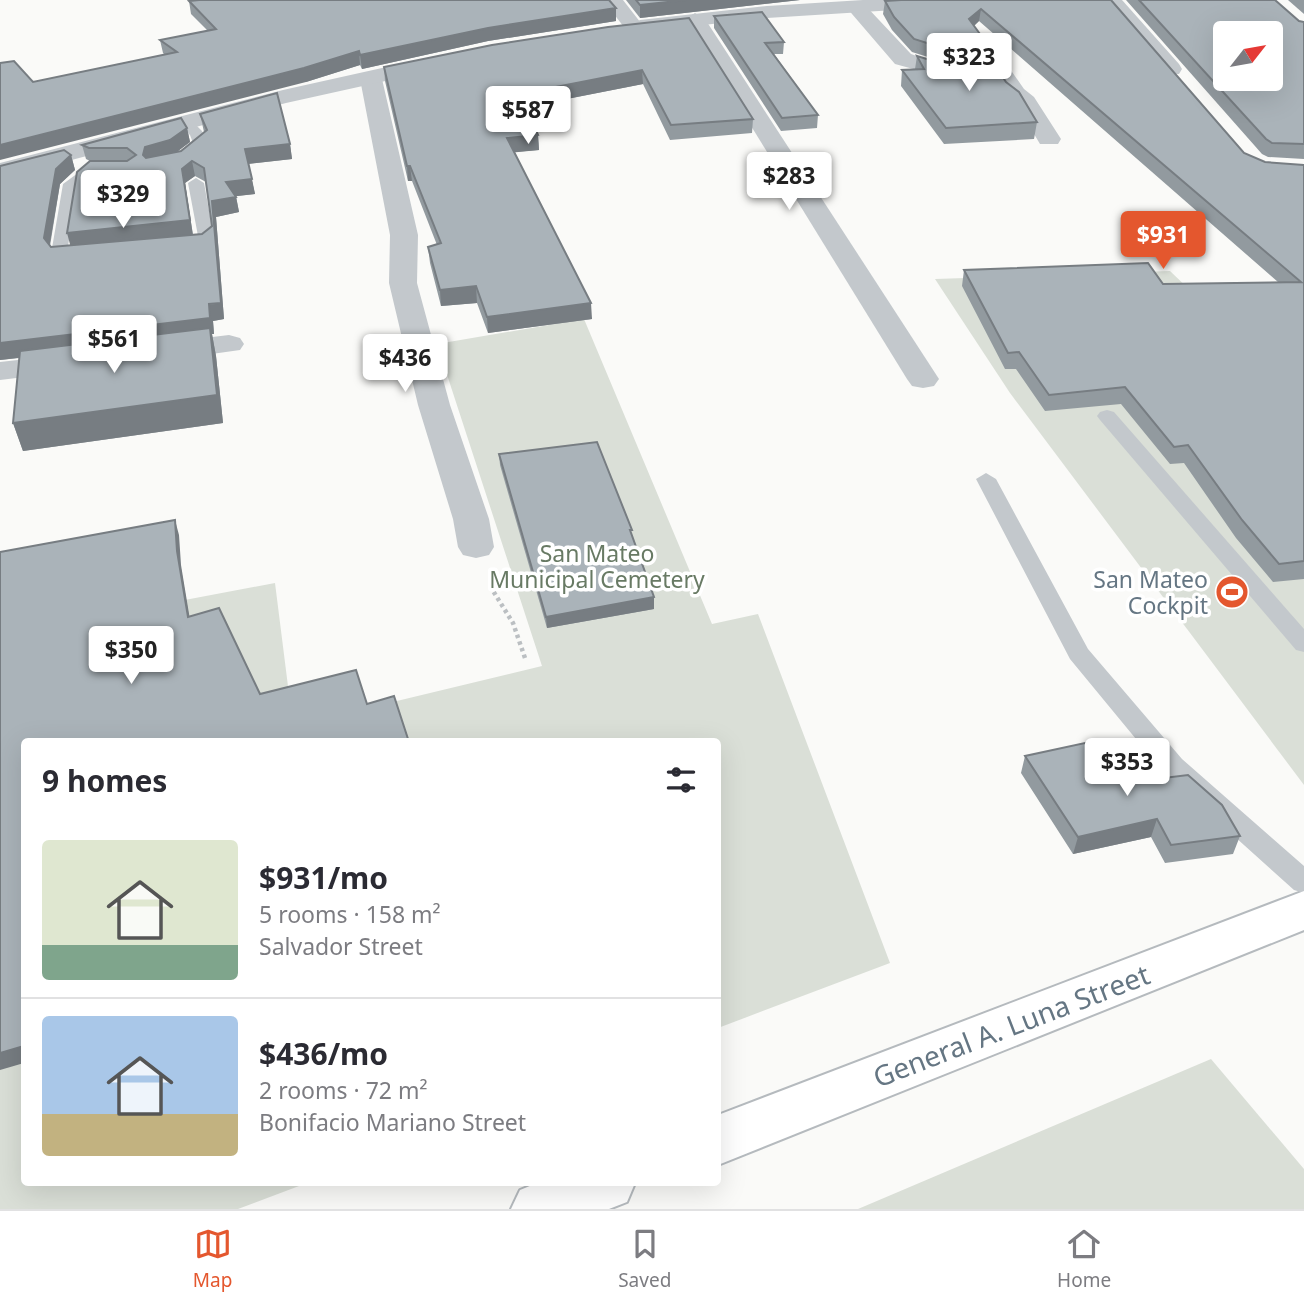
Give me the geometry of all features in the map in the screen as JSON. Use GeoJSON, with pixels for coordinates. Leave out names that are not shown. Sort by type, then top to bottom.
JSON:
{"type":"FeatureCollection","features":[{"type":"Feature","properties":{"kind":"main road","name":"General A. Luna Street"},"geometry":{"type":"LineString","coordinates":[[721,1139],[1304,910]]}},
{"type":"Feature","properties":{"kind":"main road"},"geometry":{"type":"LineString","coordinates":[[540,1209],[599,1186]]}},
{"type":"Feature","properties":{"kind":"street"},"geometry":{"type":"LineString","coordinates":[[613,0],[634,27]]}},
{"type":"Feature","properties":{"kind":"street"},"geometry":{"type":"LineString","coordinates":[[609,31],[695,19],[959,0]]}},
{"type":"Feature","properties":{"kind":"street"},"geometry":{"type":"LineString","coordinates":[[1111,0],[1189,91]]}},
{"type":"Feature","properties":{"kind":"street"},"geometry":{"type":"LineString","coordinates":[[856,7],[903,59],[912,64],[933,68],[978,65],[1000,72],[1010,82],[1015,94],[1025,101],[1049,139]]}},
{"type":"Feature","properties":{"kind":"street"},"geometry":{"type":"LineString","coordinates":[[695,19],[923,379]]}},
{"type":"Feature","properties":{"kind":"street"},"geometry":{"type":"LineString","coordinates":[[0,171],[185,122],[463,56]]}},
{"type":"Feature","properties":{"kind":"street"},"geometry":{"type":"LineString","coordinates":[[371,79],[404,235],[403,283],[476,547]]}},
{"type":"Feature","properties":{"kind":"street"},"geometry":{"type":"LineString","coordinates":[[135,355],[229,344]]}},
{"type":"Feature","properties":{"kind":"street"},"geometry":{"type":"LineString","coordinates":[[0,371],[94,360]]}},
{"type":"Feature","properties":{"kind":"lane"},"geometry":{"type":"LineString","coordinates":[[172,164],[191,154],[200,144],[197,134],[185,122]]}},
{"type":"Feature","properties":{"kind":"lane"},"geometry":{"type":"LineString","coordinates":[[64,155],[89,169],[106,171]]}},
{"type":"Feature","properties":{"kind":"lane"},"geometry":{"type":"LineString","coordinates":[[89,169],[71,184],[59,254],[65,258],[92,255]]}},
{"type":"Feature","properties":{"kind":"lane"},"geometry":{"type":"LineString","coordinates":[[172,246],[205,242],[196,183]]}},
{"type":"Feature","properties":{"kind":"lane"},"geometry":{"type":"LineString","coordinates":[[1107,415],[1304,644]]}},
{"type":"Feature","properties":{"kind":"lane"},"geometry":{"type":"LineString","coordinates":[[986,479],[1078,653],[1173,766],[1304,882]]}},
{"type":"Feature","properties":{"kind":"path"},"geometry":{"type":"LineString","coordinates":[[476,547],[480,570],[513,623],[525,658]]}},
{"type":"Feature","properties":{"kind":"green space","name":"San Mateo Cockpit"},"geometry":{"type":"Polygon","coordinates":[[[1170,271],[1304,399],[1304,785],[1010,393],[935,279],[1170,271]]]}},
{"type":"Feature","properties":{"kind":"green space","name":"San Mateo Municipal Cemetery"},"geometry":{"type":"Polygon","coordinates":[[[584,319],[712,624],[758,614],[890,963],[721,1027],[721,738],[21,738],[21,1186],[299,1186],[238,1209],[0,1209],[0,635],[275,583],[293,726],[542,666],[437,344],[584,319]]]}},
{"type":"Feature","properties":{"kind":"green space"},"geometry":{"type":"Polygon","coordinates":[[[1211,1059],[1304,1169],[1304,1209],[858,1209],[1211,1059]]]}},
{"type":"Feature","properties":{"kind":"building"},"geometry":{"type":"Polygon","coordinates":[[[609,0],[616,8],[488,28],[360,55],[359,51],[304,68],[0,145],[0,63],[14,61],[33,82],[177,52],[160,40],[216,29],[189,1],[609,0]]]}},
{"type":"Feature","properties":{"kind":"building"},"geometry":{"type":"Polygon","coordinates":[[[636,0],[686,0],[640,5],[636,0]]]}},
{"type":"Feature","properties":{"kind":"building"},"geometry":{"type":"Polygon","coordinates":[[[1111,0],[1244,153],[1265,162],[1304,165],[1304,561],[1279,564],[1242,520],[1188,445],[1174,447],[1125,387],[1049,395],[1019,352],[1008,353],[964,270],[1148,263],[1163,284],[1301,282],[981,9],[969,19],[988,45],[930,44],[914,39],[894,17],[885,1],[1111,0]]]}},
{"type":"Feature","properties":{"kind":"building"},"geometry":{"type":"Polygon","coordinates":[[[1139,0],[1275,0],[1299,21],[1304,22],[1304,144],[1272,143],[1222,91],[1283,91],[1283,21],[1213,21],[1213,81],[1139,0]]]}},
{"type":"Feature","properties":{"kind":"building"},"geometry":{"type":"Polygon","coordinates":[[[762,12],[784,42],[765,43],[818,115],[782,118],[714,16],[762,12]]]}},
{"type":"Feature","properties":{"kind":"building"},"geometry":{"type":"Polygon","coordinates":[[[689,18],[753,119],[671,125],[642,70],[520,94],[538,135],[507,138],[591,303],[487,317],[476,286],[440,290],[428,247],[441,243],[410,166],[407,166],[384,67],[492,45],[689,18]]]}},
{"type":"Feature","properties":{"kind":"building"},"geometry":{"type":"Polygon","coordinates":[[[917,56],[930,60],[982,59],[995,65],[1006,82],[1019,92],[1037,122],[946,128],[902,70],[924,69],[917,56]]]}},
{"type":"Feature","properties":{"kind":"building"},"geometry":{"type":"Polygon","coordinates":[[[277,93],[290,144],[245,149],[252,179],[226,182],[236,197],[212,201],[221,303],[209,304],[210,318],[0,343],[0,166],[64,150],[71,155],[56,169],[44,238],[51,247],[202,234],[212,226],[204,168],[192,161],[182,169],[190,220],[67,233],[77,172],[90,161],[127,161],[136,155],[127,148],[89,148],[82,145],[181,118],[187,128],[170,140],[145,147],[143,155],[146,158],[181,151],[207,130],[200,114],[277,93]]]}},
{"type":"Feature","properties":{"kind":"building"},"geometry":{"type":"Polygon","coordinates":[[[210,328],[217,395],[13,423],[20,351],[210,328]]]}},
{"type":"Feature","properties":{"kind":"building"},"geometry":{"type":"Polygon","coordinates":[[[597,442],[632,530],[654,597],[546,617],[499,454],[597,442]]]}},
{"type":"Feature","properties":{"kind":"building"},"geometry":{"type":"Polygon","coordinates":[[[175,520],[177,551],[188,617],[219,608],[260,694],[356,670],[367,704],[394,696],[408,738],[21,738],[21,1047],[0,1053],[0,552],[175,520]]]}},
{"type":"Feature","properties":{"kind":"building"},"geometry":{"type":"Polygon","coordinates":[[[1094,741],[1123,783],[1188,775],[1222,805],[1240,836],[1171,845],[1157,819],[1078,837],[1025,756],[1094,741]]]}},
{"type":"Feature","properties":{"kind":"place","name":"San Mateo Cockpit"},"geometry":{"type":"Point","coordinates":[1232,592]}}]}
